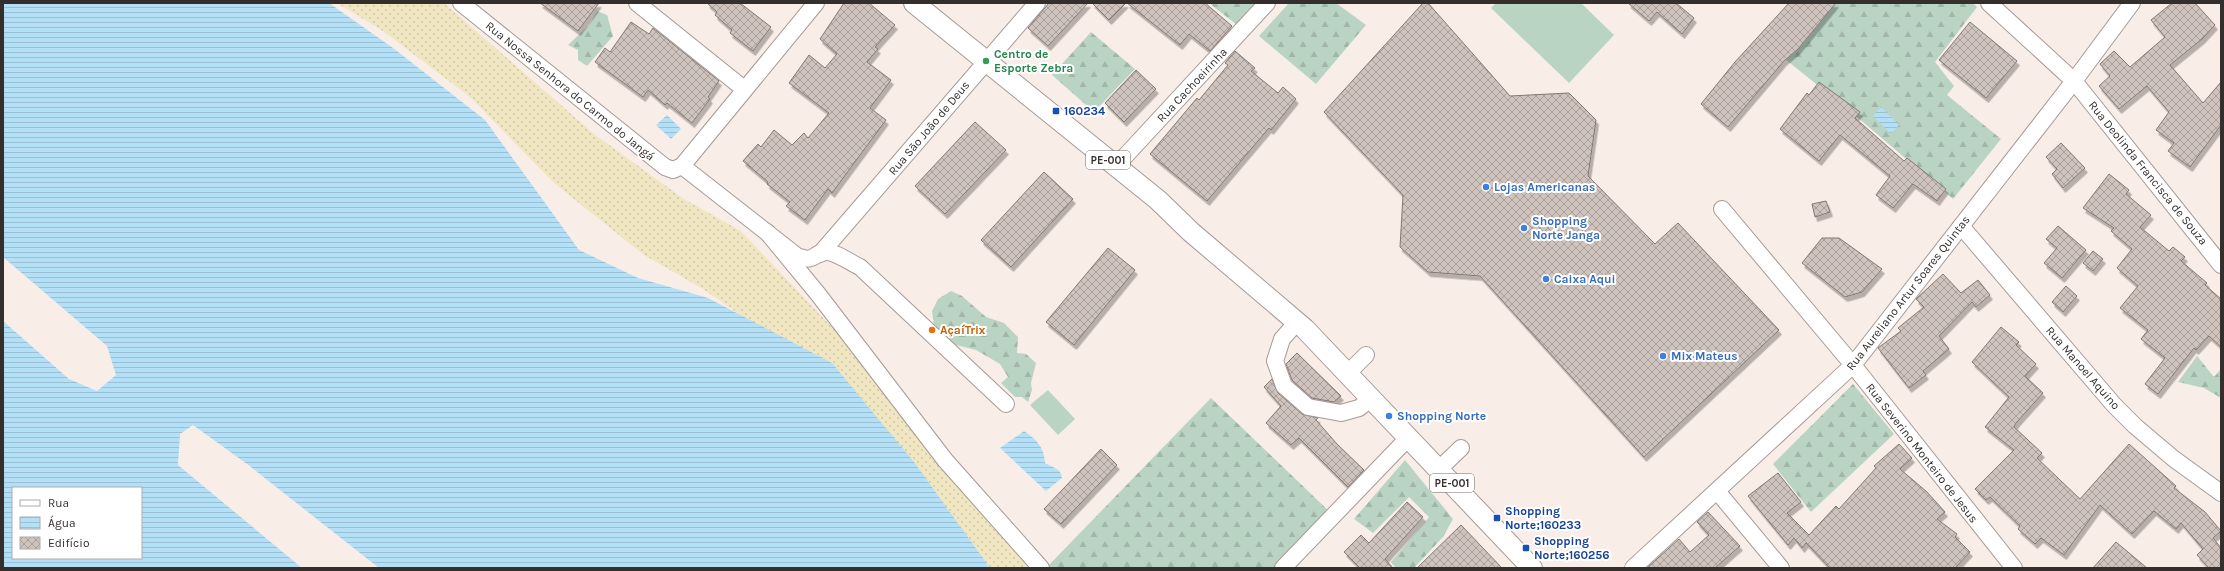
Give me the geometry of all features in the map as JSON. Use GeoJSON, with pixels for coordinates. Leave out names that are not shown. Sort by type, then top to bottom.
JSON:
{"type":"FeatureCollection","features":[{"type":"Feature","properties":{"kind":"main road","name":"PE-001"},"geometry":{"type":"LineString","coordinates":[[914,3],[1116,166],[1297,322],[1372,398],[1532,568]]}},
{"type":"Feature","properties":{"kind":"street","name":"Rua Nossa Senhora do Carmo do Jangá"},"geometry":{"type":"LineString","coordinates":[[461,3],[665,167],[673,170],[682,166]]}},
{"type":"Feature","properties":{"kind":"street"},"geometry":{"type":"LineString","coordinates":[[637,3],[744,89]]}},
{"type":"Feature","properties":{"kind":"street"},"geometry":{"type":"LineString","coordinates":[[816,3],[682,166],[798,256],[807,260],[815,258],[820,254],[832,253],[860,267],[1006,404]]}},
{"type":"Feature","properties":{"kind":"street","name":"Rua São João de Deus"},"geometry":{"type":"LineString","coordinates":[[820,254],[1037,3]]}},
{"type":"Feature","properties":{"kind":"street","name":"Rua Cachoeirinha"},"geometry":{"type":"LineString","coordinates":[[1116,166],[1267,3]]}},
{"type":"Feature","properties":{"kind":"street","name":"Rua Deolinda Francisca de Souza"},"geometry":{"type":"LineString","coordinates":[[1989,3],[2074,81],[2221,265]]}},
{"type":"Feature","properties":{"kind":"street","name":"Rua Aureliano Artur Soares Quintas"},"geometry":{"type":"LineString","coordinates":[[1634,568],[1853,365],[2074,81],[2132,3]]}},
{"type":"Feature","properties":{"kind":"street","name":"Rua Severino Monteiro de Jesus"},"geometry":{"type":"LineString","coordinates":[[1722,209],[1853,365],[2014,568]]}},
{"type":"Feature","properties":{"kind":"street","name":"Rua Manoel Aquino"},"geometry":{"type":"LineString","coordinates":[[1961,226],[2114,405],[2135,426],[2174,459],[2221,493]]}},
{"type":"Feature","properties":{"kind":"street"},"geometry":{"type":"LineString","coordinates":[[767,232],[818,294],[945,460],[1041,568]]}},
{"type":"Feature","properties":{"kind":"street"},"geometry":{"type":"LineString","coordinates":[[1297,322],[1282,339],[1274,361],[1284,386],[1308,407],[1342,413],[1359,408],[1372,398]]}},
{"type":"Feature","properties":{"kind":"street"},"geometry":{"type":"LineString","coordinates":[[1348,373],[1366,355]]}},
{"type":"Feature","properties":{"kind":"street"},"geometry":{"type":"LineString","coordinates":[[1283,568],[1409,437]]}},
{"type":"Feature","properties":{"kind":"street"},"geometry":{"type":"LineString","coordinates":[[1439,469],[1461,448]]}},
{"type":"Feature","properties":{"kind":"street"},"geometry":{"type":"LineString","coordinates":[[1717,491],[1781,568]]}},
{"type":"Feature","properties":{"kind":"green space"},"geometry":{"type":"Polygon","coordinates":[[[1209,3],[1258,3],[1237,25],[1209,3]]]}},
{"type":"Feature","properties":{"kind":"green space"},"geometry":{"type":"Polygon","coordinates":[[[1289,3],[1336,3],[1366,25],[1316,84],[1259,36],[1289,3]]]}},
{"type":"Feature","properties":{"kind":"green space"},"geometry":{"type":"Polygon","coordinates":[[[1496,3],[1581,3],[1614,35],[1569,83],[1491,8],[1496,3]]]}},
{"type":"Feature","properties":{"kind":"green space"},"geometry":{"type":"Polygon","coordinates":[[[1830,3],[1973,3],[1977,7],[1935,62],[1954,86],[1947,95],[2001,139],[1953,199],[1856,116],[1780,55],[1830,3]]]}},
{"type":"Feature","properties":{"kind":"green space"},"geometry":{"type":"Polygon","coordinates":[[[597,11],[607,15],[613,36],[587,66],[578,60],[578,50],[568,45],[589,25],[597,11]]]}},
{"type":"Feature","properties":{"kind":"green space"},"geometry":{"type":"Polygon","coordinates":[[[1091,32],[1135,69],[1094,112],[1052,75],[1091,32]]]}},
{"type":"Feature","properties":{"kind":"green space"},"geometry":{"type":"Polygon","coordinates":[[[951,291],[962,296],[986,317],[1004,323],[1018,337],[1017,353],[1026,354],[1036,363],[1031,383],[1032,390],[1028,402],[1022,397],[1015,397],[1001,383],[1008,377],[1000,364],[976,350],[948,343],[934,326],[932,311],[938,299],[951,291]]]}},
{"type":"Feature","properties":{"kind":"green space"},"geometry":{"type":"Polygon","coordinates":[[[2197,356],[2214,377],[2221,369],[2221,398],[2204,388],[2178,382],[2197,356]]]}},
{"type":"Feature","properties":{"kind":"green space"},"geometry":{"type":"Polygon","coordinates":[[[1853,384],[1894,434],[1811,512],[1773,464],[1853,384]]]}},
{"type":"Feature","properties":{"kind":"green space"},"geometry":{"type":"Polygon","coordinates":[[[1048,390],[1075,419],[1058,435],[1030,405],[1048,390]]]}},
{"type":"Feature","properties":{"kind":"green space"},"geometry":{"type":"Polygon","coordinates":[[[1211,398],[1332,514],[1276,568],[1046,568],[1211,398]]]}},
{"type":"Feature","properties":{"kind":"green space"},"geometry":{"type":"Polygon","coordinates":[[[1405,460],[1453,519],[1443,537],[1414,568],[1396,568],[1391,562],[1429,517],[1409,497],[1373,533],[1354,519],[1405,460]]]}},
{"type":"Feature","properties":{"kind":"sand"},"geometry":{"type":"Polygon","coordinates":[[[337,3],[444,3],[594,134],[684,199],[741,231],[845,341],[1033,568],[986,568],[834,379],[703,289],[644,255],[554,183],[470,97],[383,31],[337,3]]]}},
{"type":"Feature","properties":{"kind":"water"},"geometry":{"type":"Polygon","coordinates":[[[3,3],[329,3],[393,48],[485,120],[579,250],[638,278],[708,298],[832,363],[914,462],[990,568],[379,568],[247,464],[193,425],[180,434],[178,465],[302,568],[3,568],[3,321],[69,379],[97,391],[116,375],[107,346],[3,257],[3,3]]]}},
{"type":"Feature","properties":{"kind":"water"},"geometry":{"type":"Polygon","coordinates":[[[1881,107],[1899,125],[1891,134],[1873,116],[1881,107]]]}},
{"type":"Feature","properties":{"kind":"water"},"geometry":{"type":"Polygon","coordinates":[[[667,115],[681,129],[671,139],[656,125],[667,115]]]}},
{"type":"Feature","properties":{"kind":"water"},"geometry":{"type":"Polygon","coordinates":[[[1024,431],[1039,444],[1045,463],[1056,469],[1062,475],[1062,478],[1046,491],[1000,448],[1024,431]]]}},
{"type":"Feature","properties":{"kind":"building"},"geometry":{"type":"Polygon","coordinates":[[[540,3],[599,3],[578,31],[540,3]]]}},
{"type":"Feature","properties":{"kind":"building"},"geometry":{"type":"Polygon","coordinates":[[[707,3],[740,3],[771,27],[753,51],[730,33],[732,30],[715,15],[717,12],[707,3]]]}},
{"type":"Feature","properties":{"kind":"building"},"geometry":{"type":"Polygon","coordinates":[[[844,3],[869,3],[895,25],[875,47],[878,49],[867,62],[891,80],[870,108],[886,120],[832,193],[828,189],[805,220],[786,206],[790,202],[767,184],[768,182],[743,161],[758,144],[761,147],[774,130],[792,145],[804,133],[808,138],[829,113],[789,83],[809,55],[825,68],[837,54],[820,39],[844,3]]]}},
{"type":"Feature","properties":{"kind":"building"},"geometry":{"type":"Polygon","coordinates":[[[1049,3],[1088,3],[1048,46],[1028,28],[1049,3]]]}},
{"type":"Feature","properties":{"kind":"building"},"geometry":{"type":"Polygon","coordinates":[[[1092,3],[1126,3],[1109,20],[1092,3]]]}},
{"type":"Feature","properties":{"kind":"building"},"geometry":{"type":"Polygon","coordinates":[[[1127,3],[1205,3],[1232,26],[1210,51],[1189,34],[1180,45],[1127,3]]]}},
{"type":"Feature","properties":{"kind":"building"},"geometry":{"type":"Polygon","coordinates":[[[1423,3],[1428,3],[1510,96],[1569,93],[1596,120],[1588,176],[1655,244],[1678,223],[1779,330],[1644,457],[1480,276],[1428,272],[1400,247],[1403,195],[1324,112],[1423,3]]]}},
{"type":"Feature","properties":{"kind":"building"},"geometry":{"type":"Polygon","coordinates":[[[1628,3],[1676,3],[1694,18],[1682,34],[1657,12],[1649,21],[1628,3]]]}},
{"type":"Feature","properties":{"kind":"building"},"geometry":{"type":"Polygon","coordinates":[[[1789,3],[1836,3],[1798,49],[1784,61],[1728,127],[1701,104],[1735,62],[1789,3]]]}},
{"type":"Feature","properties":{"kind":"building"},"geometry":{"type":"Polygon","coordinates":[[[2172,3],[2195,3],[2215,25],[2202,39],[2170,65],[2203,103],[2221,82],[2221,125],[2190,167],[2168,151],[2174,143],[2156,130],[2169,112],[2147,86],[2119,109],[2099,86],[2110,76],[2100,64],[2114,51],[2130,67],[2165,37],[2151,20],[2172,3]]]}},
{"type":"Feature","properties":{"kind":"building"},"geometry":{"type":"Polygon","coordinates":[[[631,22],[649,34],[653,28],[719,81],[708,97],[710,99],[692,123],[667,103],[665,105],[648,90],[643,97],[595,62],[605,48],[610,52],[631,22]]]}},
{"type":"Feature","properties":{"kind":"building"},"geometry":{"type":"Polygon","coordinates":[[[1970,22],[2017,61],[1986,98],[1939,60],[1970,22]]]}},
{"type":"Feature","properties":{"kind":"building"},"geometry":{"type":"Polygon","coordinates":[[[1235,51],[1255,68],[1251,71],[1278,93],[1283,87],[1296,99],[1271,130],[1269,128],[1207,201],[1150,154],[1197,98],[1199,100],[1228,65],[1225,63],[1235,51]]]}},
{"type":"Feature","properties":{"kind":"building"},"geometry":{"type":"Polygon","coordinates":[[[1136,70],[1156,89],[1124,122],[1105,103],[1136,70]]]}},
{"type":"Feature","properties":{"kind":"building"},"geometry":{"type":"Polygon","coordinates":[[[1819,82],[1860,112],[1855,118],[1904,161],[1907,158],[1946,189],[1937,201],[1913,184],[1893,208],[1876,195],[1890,176],[1840,135],[1819,161],[1780,129],[1807,93],[1809,95],[1819,82]]]}},
{"type":"Feature","properties":{"kind":"building"},"geometry":{"type":"Polygon","coordinates":[[[975,122],[1006,150],[945,214],[915,186],[975,122]]]}},
{"type":"Feature","properties":{"kind":"building"},"geometry":{"type":"Polygon","coordinates":[[[2061,143],[2085,168],[2063,188],[2052,174],[2057,169],[2046,157],[2061,143]]]}},
{"type":"Feature","properties":{"kind":"building"},"geometry":{"type":"Polygon","coordinates":[[[1044,172],[1073,199],[1011,267],[981,240],[1044,172]]]}},
{"type":"Feature","properties":{"kind":"building"},"geometry":{"type":"Polygon","coordinates":[[[2109,174],[2129,190],[2126,194],[2151,215],[2140,227],[2169,251],[2173,247],[2185,257],[2181,261],[2207,283],[2205,285],[2221,299],[2221,347],[2209,336],[2196,350],[2194,348],[2158,394],[2145,384],[2165,358],[2141,339],[2148,330],[2120,308],[2138,286],[2117,268],[2132,249],[2111,231],[2114,228],[2083,208],[2109,174]]]}},
{"type":"Feature","properties":{"kind":"building"},"geometry":{"type":"Polygon","coordinates":[[[1826,201],[1830,212],[1815,217],[1812,204],[1826,201]]]}},
{"type":"Feature","properties":{"kind":"building"},"geometry":{"type":"Polygon","coordinates":[[[2058,226],[2086,250],[2062,278],[2044,263],[2057,248],[2046,239],[2058,226]]]}},
{"type":"Feature","properties":{"kind":"building"},"geometry":{"type":"Polygon","coordinates":[[[1822,238],[1839,238],[1882,269],[1862,292],[1845,297],[1802,263],[1822,238]]]}},
{"type":"Feature","properties":{"kind":"building"},"geometry":{"type":"Polygon","coordinates":[[[1108,248],[1135,270],[1074,345],[1046,322],[1108,248]]]}},
{"type":"Feature","properties":{"kind":"building"},"geometry":{"type":"Polygon","coordinates":[[[2093,251],[2103,259],[2093,271],[2083,263],[2093,251]]]}},
{"type":"Feature","properties":{"kind":"building"},"geometry":{"type":"Polygon","coordinates":[[[1943,274],[1961,293],[1978,280],[1990,295],[1976,307],[1972,302],[1939,336],[1949,349],[1923,371],[1926,375],[1909,388],[1878,348],[1901,331],[1898,328],[1924,307],[1916,299],[1943,274]]]}},
{"type":"Feature","properties":{"kind":"building"},"geometry":{"type":"Polygon","coordinates":[[[2066,286],[2077,296],[2063,312],[2052,302],[2066,286]]]}},
{"type":"Feature","properties":{"kind":"building"},"geometry":{"type":"Polygon","coordinates":[[[2001,327],[2019,342],[2016,345],[2036,364],[2025,376],[2043,393],[2014,427],[2042,453],[2037,458],[2080,499],[2129,444],[2176,486],[2174,488],[2205,512],[2221,531],[2213,538],[2221,548],[2221,568],[2209,568],[2197,555],[2203,549],[2181,523],[2176,529],[2154,511],[2132,534],[2100,505],[2064,555],[2041,538],[2035,544],[2018,529],[2020,526],[1990,497],[1986,500],[1975,489],[2014,450],[1985,427],[2009,397],[1972,362],[2001,327]]]}},
{"type":"Feature","properties":{"kind":"building"},"geometry":{"type":"Polygon","coordinates":[[[1297,353],[1341,396],[1334,402],[1312,398],[1292,380],[1286,364],[1297,353]]]}},
{"type":"Feature","properties":{"kind":"building"},"geometry":{"type":"Polygon","coordinates":[[[1272,379],[1278,393],[1302,414],[1318,418],[1316,420],[1337,444],[1364,470],[1348,487],[1299,438],[1291,445],[1266,423],[1281,406],[1264,387],[1272,379]]]}},
{"type":"Feature","properties":{"kind":"building"},"geometry":{"type":"Polygon","coordinates":[[[1899,444],[1912,458],[1900,469],[1927,492],[1945,512],[1937,519],[1957,534],[1955,537],[1970,552],[1955,568],[1830,568],[1806,543],[1802,548],[1794,538],[1788,545],[1748,496],[1778,473],[1801,502],[1787,513],[1809,535],[1836,506],[1839,509],[1876,468],[1874,466],[1899,444]]]}},
{"type":"Feature","properties":{"kind":"building"},"geometry":{"type":"Polygon","coordinates":[[[1101,449],[1117,465],[1061,524],[1044,509],[1101,449]]]}},
{"type":"Feature","properties":{"kind":"building"},"geometry":{"type":"Polygon","coordinates":[[[1407,502],[1423,517],[1385,559],[1393,568],[1360,568],[1344,552],[1361,535],[1369,543],[1407,502]]]}},
{"type":"Feature","properties":{"kind":"building"},"geometry":{"type":"Polygon","coordinates":[[[1708,512],[1740,546],[1715,568],[1647,568],[1679,539],[1690,552],[1709,535],[1697,522],[1708,512]]]}},
{"type":"Feature","properties":{"kind":"building"},"geometry":{"type":"Polygon","coordinates":[[[1461,525],[1502,568],[1417,568],[1461,525]]]}},
{"type":"Feature","properties":{"kind":"building"},"geometry":{"type":"Polygon","coordinates":[[[2116,542],[2147,568],[2093,568],[2116,542]]]}},
{"type":"Feature","properties":{"kind":"place","name":"Centro de Esporte Zebra"},"geometry":{"type":"Point","coordinates":[986,61]}},
{"type":"Feature","properties":{"kind":"place","name":"160234"},"geometry":{"type":"Point","coordinates":[1056,111]}},
{"type":"Feature","properties":{"kind":"place","name":"Lojas Americanas"},"geometry":{"type":"Point","coordinates":[1486,187]}},
{"type":"Feature","properties":{"kind":"place","name":"Shopping Norte Janga"},"geometry":{"type":"Point","coordinates":[1524,228]}},
{"type":"Feature","properties":{"kind":"place","name":"Caixa Aqui"},"geometry":{"type":"Point","coordinates":[1546,279]}},
{"type":"Feature","properties":{"kind":"place","name":"AçaíTrix"},"geometry":{"type":"Point","coordinates":[932,330]}},
{"type":"Feature","properties":{"kind":"place","name":"Mix Mateus"},"geometry":{"type":"Point","coordinates":[1663,356]}},
{"type":"Feature","properties":{"kind":"place","name":"Shopping Norte"},"geometry":{"type":"Point","coordinates":[1389,416]}},
{"type":"Feature","properties":{"kind":"place","name":"Shopping Norte;160233"},"geometry":{"type":"Point","coordinates":[1497,518]}},
{"type":"Feature","properties":{"kind":"place","name":"Shopping Norte;160256"},"geometry":{"type":"Point","coordinates":[1526,548]}}]}
